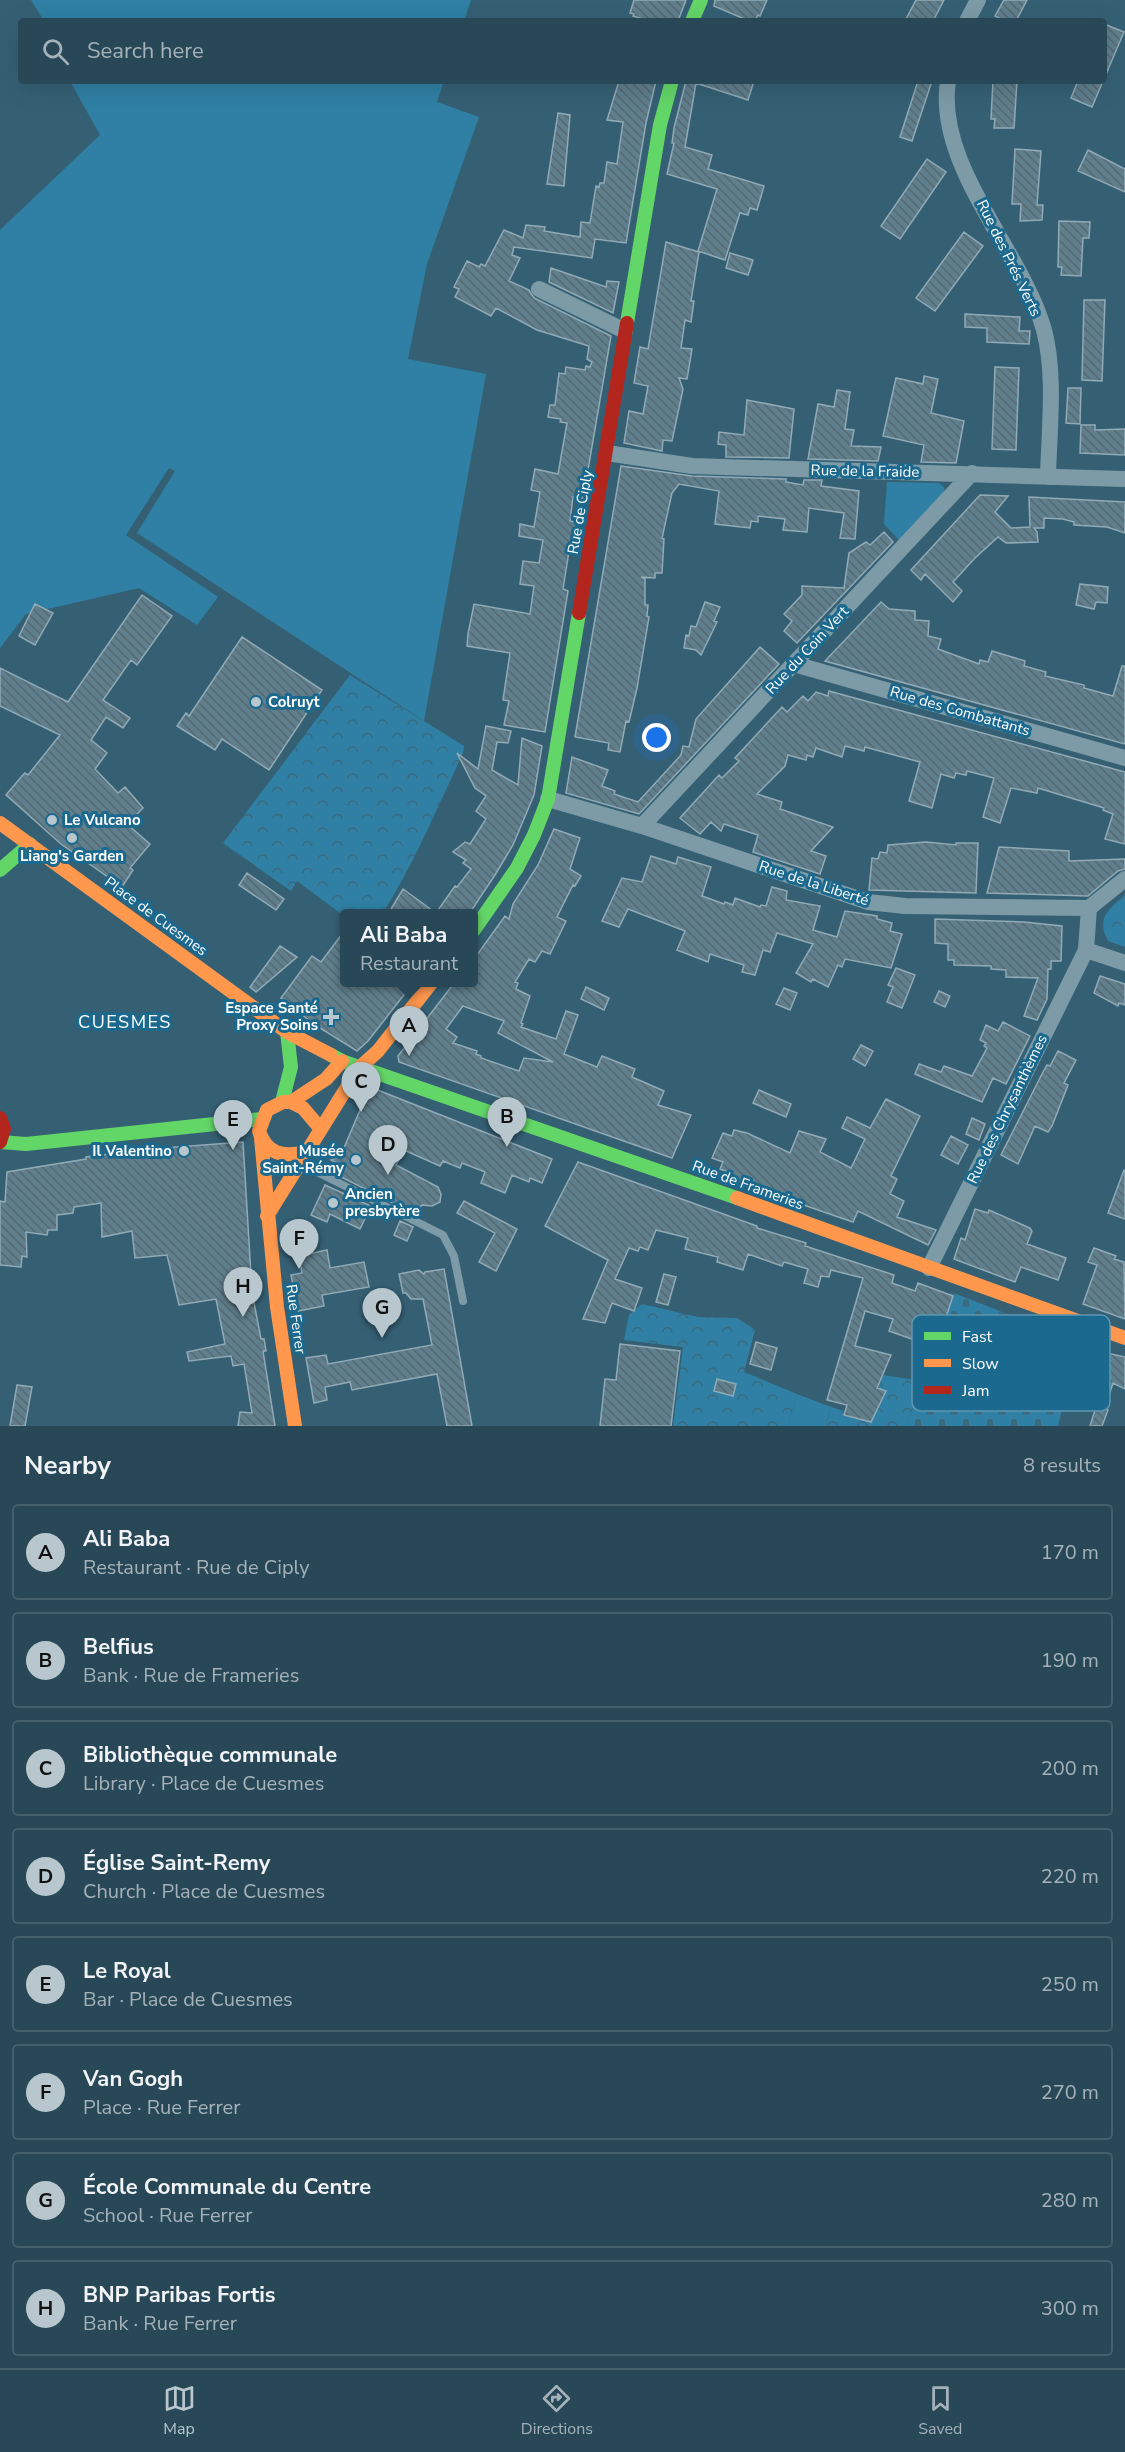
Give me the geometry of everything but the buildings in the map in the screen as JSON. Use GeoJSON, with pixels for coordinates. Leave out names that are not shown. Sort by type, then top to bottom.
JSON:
{"type":"FeatureCollection","features":[{"type":"Feature","properties":{"kind":"street"},"geometry":{"type":"LineString","coordinates":[[693,18],[701,0]]}},
{"type":"Feature","properties":{"kind":"street"},"geometry":{"type":"LineString","coordinates":[[969,18],[978,0]]}},
{"type":"Feature","properties":{"kind":"street","name":"Rue de Ciply"},"geometry":{"type":"LineString","coordinates":[[478,925],[502,894],[517,869],[548,799],[660,125],[671,84]]}},
{"type":"Feature","properties":{"kind":"street","name":"Rue des Prés Verts"},"geometry":{"type":"LineString","coordinates":[[948,84],[947,113],[954,147],[1043,329],[1049,364],[1048,477]]}},
{"type":"Feature","properties":{"kind":"street"},"geometry":{"type":"LineString","coordinates":[[539,289],[625,331]]}},
{"type":"Feature","properties":{"kind":"street","name":"Rue de la Fraide"},"geometry":{"type":"LineString","coordinates":[[607,453],[692,466],[1125,479]]}},
{"type":"Feature","properties":{"kind":"street","name":"Rue du Coin Vert"},"geometry":{"type":"LineString","coordinates":[[642,826],[972,473]]}},
{"type":"Feature","properties":{"kind":"street","name":"Rue des Combattants"},"geometry":{"type":"LineString","coordinates":[[794,664],[1125,758]]}},
{"type":"Feature","properties":{"kind":"street","name":"Rue de la Liberté"},"geometry":{"type":"LineString","coordinates":[[548,799],[642,826],[868,902],[905,906],[1089,908]]}},
{"type":"Feature","properties":{"kind":"street"},"geometry":{"type":"LineString","coordinates":[[0,841],[3,825]]}},
{"type":"Feature","properties":{"kind":"street","name":"Place de Cuesmes"},"geometry":{"type":"LineString","coordinates":[[3,825],[287,1032],[359,1068]]}},
{"type":"Feature","properties":{"kind":"street"},"geometry":{"type":"LineString","coordinates":[[0,870],[30,844]]}},
{"type":"Feature","properties":{"kind":"street"},"geometry":{"type":"LineString","coordinates":[[1089,908],[1125,879]]}},
{"type":"Feature","properties":{"kind":"street","name":"Rue des Chrysanthèmes"},"geometry":{"type":"LineString","coordinates":[[929,1268],[1086,950],[1089,908]]}},
{"type":"Feature","properties":{"kind":"street"},"geometry":{"type":"LineString","coordinates":[[1086,950],[1125,963]]}},
{"type":"Feature","properties":{"kind":"street"},"geometry":{"type":"LineString","coordinates":[[267,1216],[359,1068],[378,1051],[428,987]]}},
{"type":"Feature","properties":{"kind":"street"},"geometry":{"type":"LineString","coordinates":[[286,1102],[292,1071],[287,1032]]}},
{"type":"Feature","properties":{"kind":"street"},"geometry":{"type":"LineString","coordinates":[[303,1158],[277,1154],[266,1147],[259,1131],[262,1119],[267,1110],[326,1079],[342,1061]]}},
{"type":"Feature","properties":{"kind":"street","name":"Rue de Frameries"},"geometry":{"type":"LineString","coordinates":[[359,1068],[666,1173],[1061,1315]]}},
{"type":"Feature","properties":{"kind":"street"},"geometry":{"type":"LineString","coordinates":[[286,1102],[301,1106],[320,1128]]}},
{"type":"Feature","properties":{"kind":"street"},"geometry":{"type":"LineString","coordinates":[[0,1118],[4,1129],[0,1142],[26,1144],[262,1119]]}},
{"type":"Feature","properties":{"kind":"street","name":"Rue Ferrer"},"geometry":{"type":"LineString","coordinates":[[261,1138],[277,1306],[296,1426]]}},
{"type":"Feature","properties":{"kind":"street","name":"Rue de Frameries"},"geometry":{"type":"LineString","coordinates":[[1110,1333],[1125,1338]]}},
{"type":"Feature","properties":{"kind":"lane"},"geometry":{"type":"LineString","coordinates":[[303,1158],[443,1235],[454,1256],[463,1301]]}},
{"type":"Feature","properties":{"kind":"green space"},"geometry":{"type":"Polygon","coordinates":[[[31,0],[471,0],[465,18],[42,18],[31,0]]]}},
{"type":"Feature","properties":{"kind":"green space"},"geometry":{"type":"Polygon","coordinates":[[[72,84],[443,84],[437,102],[479,117],[427,264],[408,359],[486,374],[424,721],[137,533],[175,471],[169,468],[126,535],[218,597],[197,625],[139,588],[26,614],[0,648],[0,230],[100,135],[72,84]]]}},
{"type":"Feature","properties":{"kind":"green space"},"geometry":{"type":"Polygon","coordinates":[[[887,482],[939,483],[944,487],[945,493],[899,540],[884,524],[887,482]]]}},
{"type":"Feature","properties":{"kind":"green space"},"geometry":{"type":"Polygon","coordinates":[[[350,675],[464,746],[463,753],[425,834],[385,909],[340,909],[340,913],[297,881],[291,891],[223,843],[350,675]]]}},
{"type":"Feature","properties":{"kind":"green space"},"geometry":{"type":"Polygon","coordinates":[[[1125,895],[1125,947],[1108,941],[1103,926],[1109,910],[1125,895]]]}},
{"type":"Feature","properties":{"kind":"green space"},"geometry":{"type":"Polygon","coordinates":[[[951,1292],[1010,1315],[943,1315],[951,1292]]]}},
{"type":"Feature","properties":{"kind":"green space"},"geometry":{"type":"Polygon","coordinates":[[[642,1304],[698,1317],[737,1318],[755,1330],[744,1372],[797,1394],[788,1426],[673,1426],[683,1347],[624,1340],[629,1315],[642,1304]]]}},
{"type":"Feature","properties":{"kind":"green space"},"geometry":{"type":"Polygon","coordinates":[[[882,1375],[912,1380],[912,1411],[907,1426],[825,1426],[831,1407],[862,1417],[872,1412],[882,1375]]]}},
{"type":"Feature","properties":{"kind":"green space"},"geometry":{"type":"Polygon","coordinates":[[[797,1394],[831,1407],[825,1426],[788,1426],[797,1394]]]}},
{"type":"Feature","properties":{"kind":"green space"},"geometry":{"type":"Polygon","coordinates":[[[912,1411],[1062,1411],[1058,1426],[907,1426],[912,1411]]]}},
{"type":"Feature","properties":{"kind":"traffic: fast"},"geometry":{"type":"LineString","coordinates":[[693,18],[701,0]]}},
{"type":"Feature","properties":{"kind":"traffic: fast"},"geometry":{"type":"LineString","coordinates":[[627,323],[660,125],[671,84]]}},
{"type":"Feature","properties":{"kind":"traffic: fast"},"geometry":{"type":"LineString","coordinates":[[478,924],[517,868],[534,835],[548,799],[579,613]]}},
{"type":"Feature","properties":{"kind":"traffic: fast"},"geometry":{"type":"LineString","coordinates":[[0,870],[30,844]]}},
{"type":"Feature","properties":{"kind":"traffic: fast"},"geometry":{"type":"LineString","coordinates":[[282,1102],[291,1067],[287,1032]]}},
{"type":"Feature","properties":{"kind":"traffic: fast"},"geometry":{"type":"LineString","coordinates":[[331,1055],[342,1061],[737,1198]]}},
{"type":"Feature","properties":{"kind":"traffic: fast"},"geometry":{"type":"LineString","coordinates":[[1,1142],[26,1144],[262,1119]]}},
{"type":"Feature","properties":{"kind":"traffic: slow"},"geometry":{"type":"LineString","coordinates":[[0,823],[287,1032],[331,1055]]}},
{"type":"Feature","properties":{"kind":"traffic: slow"},"geometry":{"type":"LineString","coordinates":[[267,1216],[359,1068],[378,1051],[428,987]]}},
{"type":"Feature","properties":{"kind":"traffic: slow"},"geometry":{"type":"LineString","coordinates":[[291,1102],[326,1079],[342,1061]]}},
{"type":"Feature","properties":{"kind":"traffic: slow"},"geometry":{"type":"LineString","coordinates":[[306,1152],[283,1154],[271,1150],[266,1145],[259,1131],[267,1110],[283,1102],[291,1102],[303,1108],[320,1128]]}},
{"type":"Feature","properties":{"kind":"traffic: slow"},"geometry":{"type":"LineString","coordinates":[[261,1138],[277,1307],[295,1426]]}},
{"type":"Feature","properties":{"kind":"traffic: slow"},"geometry":{"type":"LineString","coordinates":[[737,1198],[1061,1315]]}},
{"type":"Feature","properties":{"kind":"traffic: slow"},"geometry":{"type":"LineString","coordinates":[[1110,1333],[1125,1338]]}},
{"type":"Feature","properties":{"kind":"traffic: jam"},"geometry":{"type":"LineString","coordinates":[[579,613],[627,323]]}},
{"type":"Feature","properties":{"kind":"traffic: jam"},"geometry":{"type":"LineString","coordinates":[[0,1118],[4,1129],[0,1142]]}},
{"type":"Feature","properties":{"kind":"place","name":"Colruyt"},"geometry":{"type":"Point","coordinates":[256,702]}},
{"type":"Feature","properties":{"kind":"place","name":"Le Vulcano"},"geometry":{"type":"Point","coordinates":[52,820]}},
{"type":"Feature","properties":{"kind":"place","name":"Liang's Garden"},"geometry":{"type":"Point","coordinates":[72,838]}},
{"type":"Feature","properties":{"kind":"place","name":"Espace Santé Proxy Soins"},"geometry":{"type":"Point","coordinates":[331,1017]}},
{"type":"Feature","properties":{"kind":"place","name":"Ali Baba"},"geometry":{"type":"Point","coordinates":[409,1056]}},
{"type":"Feature","properties":{"kind":"place","name":"Bibliothèque communale"},"geometry":{"type":"Point","coordinates":[361,1112]}},
{"type":"Feature","properties":{"kind":"place","name":"Belfius"},"geometry":{"type":"Point","coordinates":[507,1147]}},
{"type":"Feature","properties":{"kind":"place","name":"Le Royal"},"geometry":{"type":"Point","coordinates":[233,1150]}},
{"type":"Feature","properties":{"kind":"place","name":"Il Valentino"},"geometry":{"type":"Point","coordinates":[184,1151]}},
{"type":"Feature","properties":{"kind":"place","name":"Musée Saint-Rémy"},"geometry":{"type":"Point","coordinates":[356,1160]}},
{"type":"Feature","properties":{"kind":"place","name":"Église Saint-Remy"},"geometry":{"type":"Point","coordinates":[388,1175]}},
{"type":"Feature","properties":{"kind":"place","name":"Ancien presbytère"},"geometry":{"type":"Point","coordinates":[333,1203]}},
{"type":"Feature","properties":{"kind":"place","name":"Van Gogh"},"geometry":{"type":"Point","coordinates":[299,1269]}},
{"type":"Feature","properties":{"kind":"place","name":"BNP Paribas Fortis"},"geometry":{"type":"Point","coordinates":[243,1317]}},
{"type":"Feature","properties":{"kind":"place","name":"École Communale du Centre"},"geometry":{"type":"Point","coordinates":[382,1338]}},
{"type":"Feature","properties":{"kind":"district","name":"CUESMES"},"geometry":{"type":"Point","coordinates":[125,1022]}}]}
